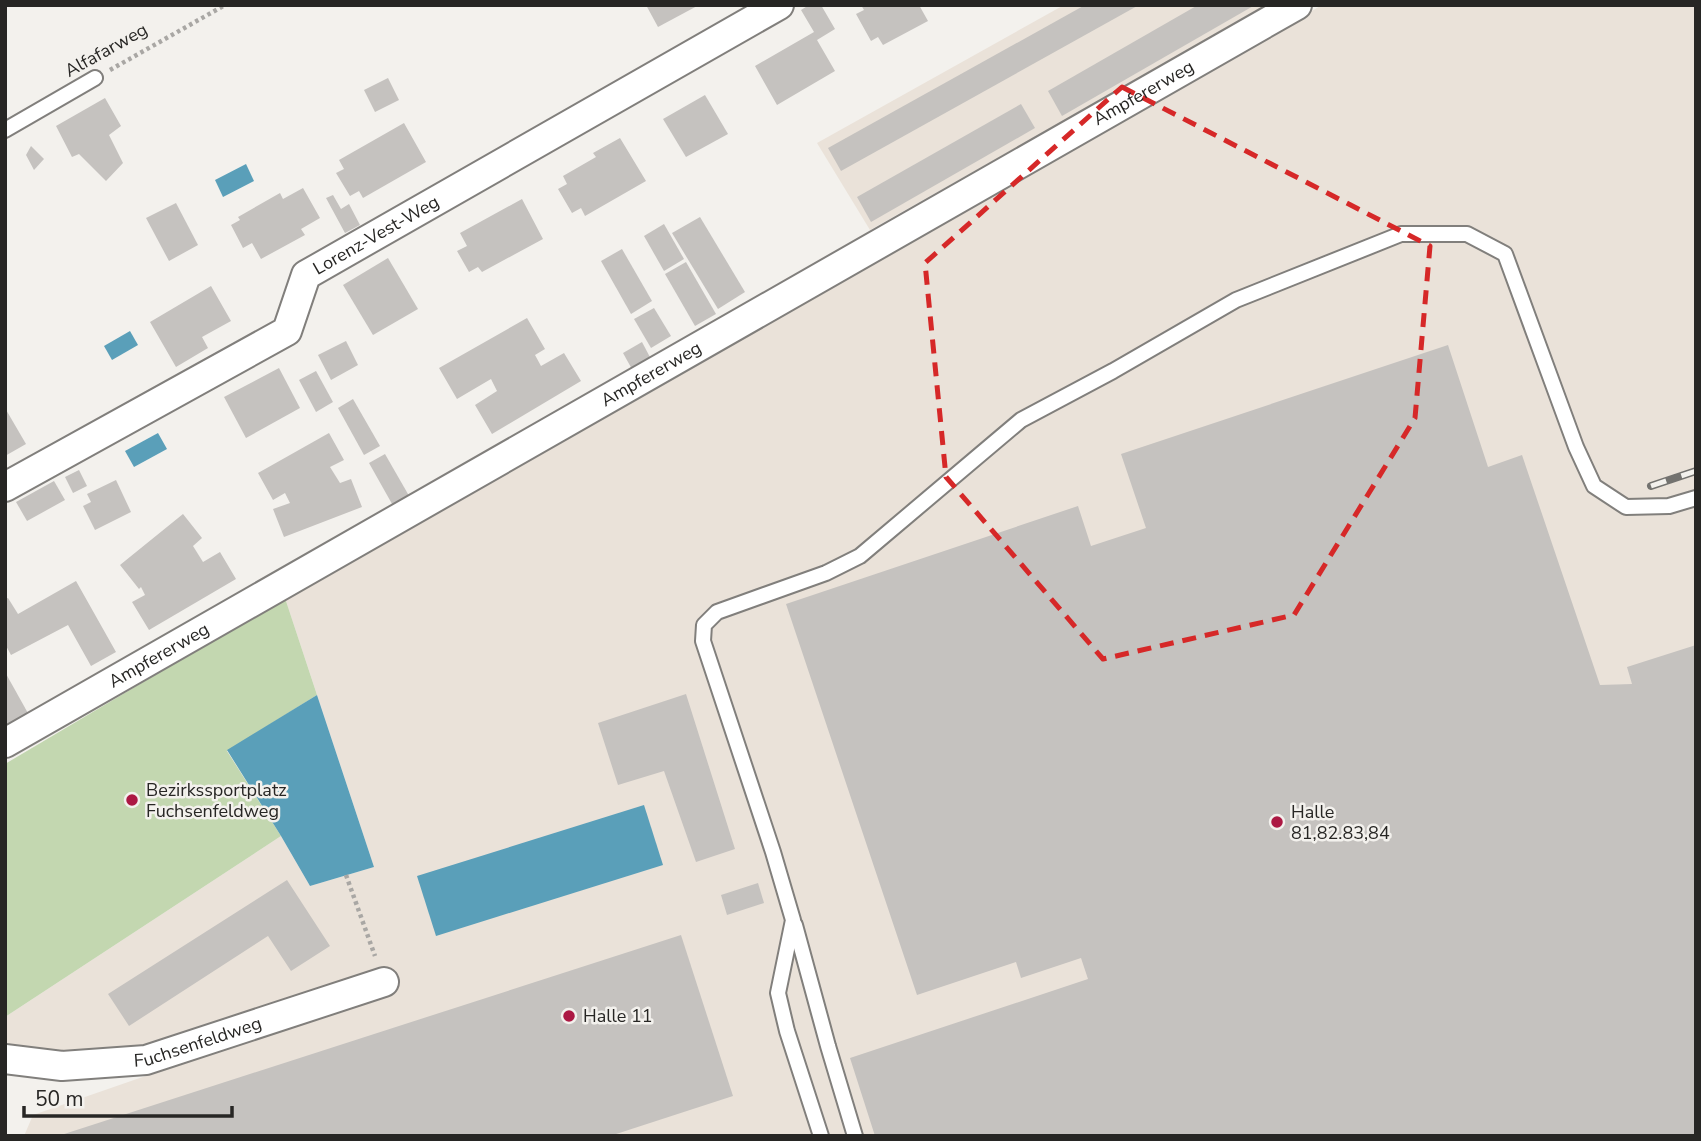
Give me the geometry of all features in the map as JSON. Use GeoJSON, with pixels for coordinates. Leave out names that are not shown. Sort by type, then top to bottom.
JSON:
{"type":"FeatureCollection","features":[{"type":"Feature","properties":{"kind":"street","name":"Lorenz-Vest-Weg"},"geometry":{"type":"LineString","coordinates":[[5,487],[287,331],[306,275],[779,5]]}},
{"type":"Feature","properties":{"kind":"street","name":"Ampfererweg"},"geometry":{"type":"LineString","coordinates":[[5,743],[1297,5]]}},
{"type":"Feature","properties":{"kind":"street","name":"Fuchsenfeldweg"},"geometry":{"type":"LineString","coordinates":[[5,1059],[62,1066],[146,1060],[384,982]]}},
{"type":"Feature","properties":{"kind":"lane","name":"Alfafarweg"},"geometry":{"type":"LineString","coordinates":[[5,130],[95,78]]}},
{"type":"Feature","properties":{"kind":"lane"},"geometry":{"type":"LineString","coordinates":[[855,1136],[773,852],[703,641],[704,625],[717,611],[826,573],[860,556],[1021,420],[1236,300],[1401,234],[1467,234],[1505,254],[1576,447],[1594,486],[1626,507],[1670,506],[1696,498]]}},
{"type":"Feature","properties":{"kind":"lane"},"geometry":{"type":"LineString","coordinates":[[793,920],[778,993],[787,1031],[821,1136]]}},
{"type":"Feature","properties":{"kind":"path","name":"Alfafarweg"},"geometry":{"type":"LineString","coordinates":[[95,78],[225,5]]}},
{"type":"Feature","properties":{"kind":"path"},"geometry":{"type":"LineString","coordinates":[[346,875],[384,982]]}},
{"type":"Feature","properties":{"kind":"highlighted area"},"geometry":{"type":"Polygon","coordinates":[[[1122,87],[1430,246],[1415,418],[1294,615],[1103,659],[946,477],[925,263],[1122,87]]]}},
{"type":"Feature","properties":{"kind":"shaded area"},"geometry":{"type":"Polygon","coordinates":[[[1064,5],[1269,5],[870,230],[817,143],[1064,5]]]}},
{"type":"Feature","properties":{"kind":"shaded area"},"geometry":{"type":"Polygon","coordinates":[[[1322,5],[1696,5],[1696,1136],[24,1136],[33,1115],[157,1072],[146,1060],[5,1050],[5,1017],[281,836],[310,886],[374,867],[285,598],[888,256],[1322,5]]]}},
{"type":"Feature","properties":{"kind":"green space","name":"Bezirkssportplatz Fuchsenfeldweg"},"geometry":{"type":"Polygon","coordinates":[[[285,598],[317,695],[227,751],[281,836],[5,1017],[5,764],[285,598]]]}},
{"type":"Feature","properties":{"kind":"water"},"geometry":{"type":"Polygon","coordinates":[[[246,164],[254,181],[223,197],[215,180],[246,164]]]}},
{"type":"Feature","properties":{"kind":"water"},"geometry":{"type":"Polygon","coordinates":[[[130,331],[138,345],[112,360],[104,346],[130,331]]]}},
{"type":"Feature","properties":{"kind":"water"},"geometry":{"type":"Polygon","coordinates":[[[158,433],[167,449],[134,467],[125,451],[158,433]]]}},
{"type":"Feature","properties":{"kind":"water"},"geometry":{"type":"Polygon","coordinates":[[[317,695],[374,867],[310,886],[227,750],[317,695]]]}},
{"type":"Feature","properties":{"kind":"water"},"geometry":{"type":"Polygon","coordinates":[[[644,805],[663,865],[436,936],[417,876],[644,805]]]}},
{"type":"Feature","properties":{"kind":"building"},"geometry":{"type":"Polygon","coordinates":[[[646,5],[699,5],[658,27],[646,5]]]}},
{"type":"Feature","properties":{"kind":"building"},"geometry":{"type":"Polygon","coordinates":[[[809,5],[821,5],[835,29],[817,40],[835,71],[777,105],[755,66],[814,32],[801,10],[809,5]]]}},
{"type":"Feature","properties":{"kind":"building"},"geometry":{"type":"Polygon","coordinates":[[[861,5],[919,5],[928,21],[883,45],[878,37],[871,41],[856,14],[864,10],[861,5]]]}},
{"type":"Feature","properties":{"kind":"building"},"geometry":{"type":"Polygon","coordinates":[[[1085,5],[1139,5],[841,171],[828,148],[1085,5]]]}},
{"type":"Feature","properties":{"kind":"building"},"geometry":{"type":"Polygon","coordinates":[[[1198,5],[1255,5],[1062,116],[1048,91],[1198,5]]]}},
{"type":"Feature","properties":{"kind":"building"},"geometry":{"type":"Polygon","coordinates":[[[388,78],[399,100],[375,112],[364,90],[388,78]]]}},
{"type":"Feature","properties":{"kind":"building"},"geometry":{"type":"Polygon","coordinates":[[[705,95],[728,134],[686,157],[663,119],[705,95]]]}},
{"type":"Feature","properties":{"kind":"building"},"geometry":{"type":"Polygon","coordinates":[[[105,98],[121,126],[109,135],[123,163],[106,181],[79,154],[72,157],[56,126],[105,98]]]}},
{"type":"Feature","properties":{"kind":"building"},"geometry":{"type":"Polygon","coordinates":[[[1021,104],[1035,128],[871,222],[857,197],[1021,104]]]}},
{"type":"Feature","properties":{"kind":"building"},"geometry":{"type":"Polygon","coordinates":[[[404,123],[426,162],[363,198],[359,191],[350,196],[336,173],[344,169],[339,160],[404,123]]]}},
{"type":"Feature","properties":{"kind":"building"},"geometry":{"type":"Polygon","coordinates":[[[620,138],[646,181],[585,216],[581,208],[572,213],[558,189],[567,184],[563,176],[596,157],[593,153],[620,138]]]}},
{"type":"Feature","properties":{"kind":"building"},"geometry":{"type":"Polygon","coordinates":[[[31,146],[44,159],[34,170],[26,155],[31,146]]]}},
{"type":"Feature","properties":{"kind":"building"},"geometry":{"type":"Polygon","coordinates":[[[303,188],[320,218],[301,229],[305,235],[261,259],[252,243],[243,248],[231,225],[240,220],[238,217],[280,193],[283,199],[303,188]]]}},
{"type":"Feature","properties":{"kind":"building"},"geometry":{"type":"Polygon","coordinates":[[[333,195],[341,209],[349,204],[360,225],[345,233],[326,198],[333,195]]]}},
{"type":"Feature","properties":{"kind":"building"},"geometry":{"type":"Polygon","coordinates":[[[522,199],[543,239],[482,272],[478,267],[469,272],[457,251],[467,246],[460,233],[522,199]]]}},
{"type":"Feature","properties":{"kind":"building"},"geometry":{"type":"Polygon","coordinates":[[[176,203],[198,245],[169,261],[146,218],[176,203]]]}},
{"type":"Feature","properties":{"kind":"building"},"geometry":{"type":"Polygon","coordinates":[[[700,217],[745,292],[718,309],[672,233],[700,217]]]}},
{"type":"Feature","properties":{"kind":"building"},"geometry":{"type":"Polygon","coordinates":[[[664,224],[684,259],[664,271],[644,236],[664,224]]]}},
{"type":"Feature","properties":{"kind":"building"},"geometry":{"type":"Polygon","coordinates":[[[622,249],[652,301],[631,314],[601,261],[622,249]]]}},
{"type":"Feature","properties":{"kind":"building"},"geometry":{"type":"Polygon","coordinates":[[[388,258],[418,309],[373,335],[343,285],[388,258]]]}},
{"type":"Feature","properties":{"kind":"building"},"geometry":{"type":"Polygon","coordinates":[[[686,262],[716,314],[695,326],[665,274],[686,262]]]}},
{"type":"Feature","properties":{"kind":"building"},"geometry":{"type":"Polygon","coordinates":[[[211,286],[231,321],[202,337],[208,348],[176,367],[150,322],[211,286]]]}},
{"type":"Feature","properties":{"kind":"building"},"geometry":{"type":"Polygon","coordinates":[[[654,308],[671,336],[651,348],[634,319],[654,308]]]}},
{"type":"Feature","properties":{"kind":"building"},"geometry":{"type":"Polygon","coordinates":[[[527,318],[545,349],[535,355],[541,366],[564,353],[581,381],[492,434],[475,405],[497,391],[491,379],[457,399],[439,368],[527,318]]]}},
{"type":"Feature","properties":{"kind":"building"},"geometry":{"type":"Polygon","coordinates":[[[346,341],[358,365],[331,380],[318,355],[346,341]]]}},
{"type":"Feature","properties":{"kind":"building"},"geometry":{"type":"Polygon","coordinates":[[[642,342],[652,361],[633,371],[623,353],[642,342]]]}},
{"type":"Feature","properties":{"kind":"building","name":"Halle 81,82.83,84"},"geometry":{"type":"Polygon","coordinates":[[[1448,345],[1488,467],[1522,455],[1600,685],[1632,684],[1627,667],[1696,645],[1696,1136],[875,1136],[850,1058],[1088,979],[1081,958],[1021,978],[1016,962],[917,995],[786,604],[1078,506],[1091,546],[1146,528],[1121,454],[1448,345]]]}},
{"type":"Feature","properties":{"kind":"building"},"geometry":{"type":"Polygon","coordinates":[[[279,368],[300,408],[246,438],[224,397],[279,368]]]}},
{"type":"Feature","properties":{"kind":"building"},"geometry":{"type":"Polygon","coordinates":[[[316,371],[333,402],[316,412],[299,380],[316,371]]]}},
{"type":"Feature","properties":{"kind":"building"},"geometry":{"type":"Polygon","coordinates":[[[353,399],[380,446],[364,455],[338,408],[353,399]]]}},
{"type":"Feature","properties":{"kind":"building"},"geometry":{"type":"Polygon","coordinates":[[[5,408],[26,444],[5,456],[5,408]]]}},
{"type":"Feature","properties":{"kind":"building"},"geometry":{"type":"Polygon","coordinates":[[[329,433],[344,460],[330,467],[340,483],[351,479],[362,507],[284,537],[273,509],[290,503],[285,493],[273,500],[258,473],[329,433]]]}},
{"type":"Feature","properties":{"kind":"building"},"geometry":{"type":"Polygon","coordinates":[[[385,454],[412,501],[396,511],[369,463],[385,454]]]}},
{"type":"Feature","properties":{"kind":"building"},"geometry":{"type":"Polygon","coordinates":[[[79,470],[87,486],[73,493],[65,477],[79,470]]]}},
{"type":"Feature","properties":{"kind":"building"},"geometry":{"type":"Polygon","coordinates":[[[116,480],[131,512],[95,530],[83,506],[91,502],[87,494],[116,480]]]}},
{"type":"Feature","properties":{"kind":"building"},"geometry":{"type":"Polygon","coordinates":[[[54,481],[65,500],[27,521],[16,502],[54,481]]]}},
{"type":"Feature","properties":{"kind":"building"},"geometry":{"type":"Polygon","coordinates":[[[183,514],[202,538],[193,546],[203,562],[220,552],[236,579],[149,630],[132,602],[145,595],[120,565],[183,514]]]}},
{"type":"Feature","properties":{"kind":"building"},"geometry":{"type":"Polygon","coordinates":[[[76,581],[116,652],[91,666],[68,625],[11,655],[5,644],[5,599],[8,598],[18,614],[76,581]]]}},
{"type":"Feature","properties":{"kind":"building"},"geometry":{"type":"Polygon","coordinates":[[[5,672],[29,715],[8,727],[5,723],[5,672]]]}},
{"type":"Feature","properties":{"kind":"building"},"geometry":{"type":"Polygon","coordinates":[[[686,694],[735,849],[696,862],[664,771],[618,785],[598,723],[686,694]]]}},
{"type":"Feature","properties":{"kind":"building"},"geometry":{"type":"Polygon","coordinates":[[[287,880],[330,946],[291,971],[268,936],[129,1026],[108,994],[287,880]]]}},
{"type":"Feature","properties":{"kind":"building"},"geometry":{"type":"Polygon","coordinates":[[[758,883],[764,903],[727,915],[721,895],[758,883]]]}},
{"type":"Feature","properties":{"kind":"building","name":"Halle 11"},"geometry":{"type":"Polygon","coordinates":[[[681,935],[733,1096],[610,1136],[58,1136],[681,935]]]}},
{"type":"Feature","properties":{"kind":"railway"},"geometry":{"type":"LineString","coordinates":[[1651,486],[1696,471]]}},
{"type":"Feature","properties":{"kind":"place","name":"Bezirkssportplatz Fuchsenfeldweg"},"geometry":{"type":"Point","coordinates":[132,800]}},
{"type":"Feature","properties":{"kind":"place","name":"Halle 81,82.83,84"},"geometry":{"type":"Point","coordinates":[1277,822]}},
{"type":"Feature","properties":{"kind":"place","name":"Halle 11"},"geometry":{"type":"Point","coordinates":[569,1016]}}]}
